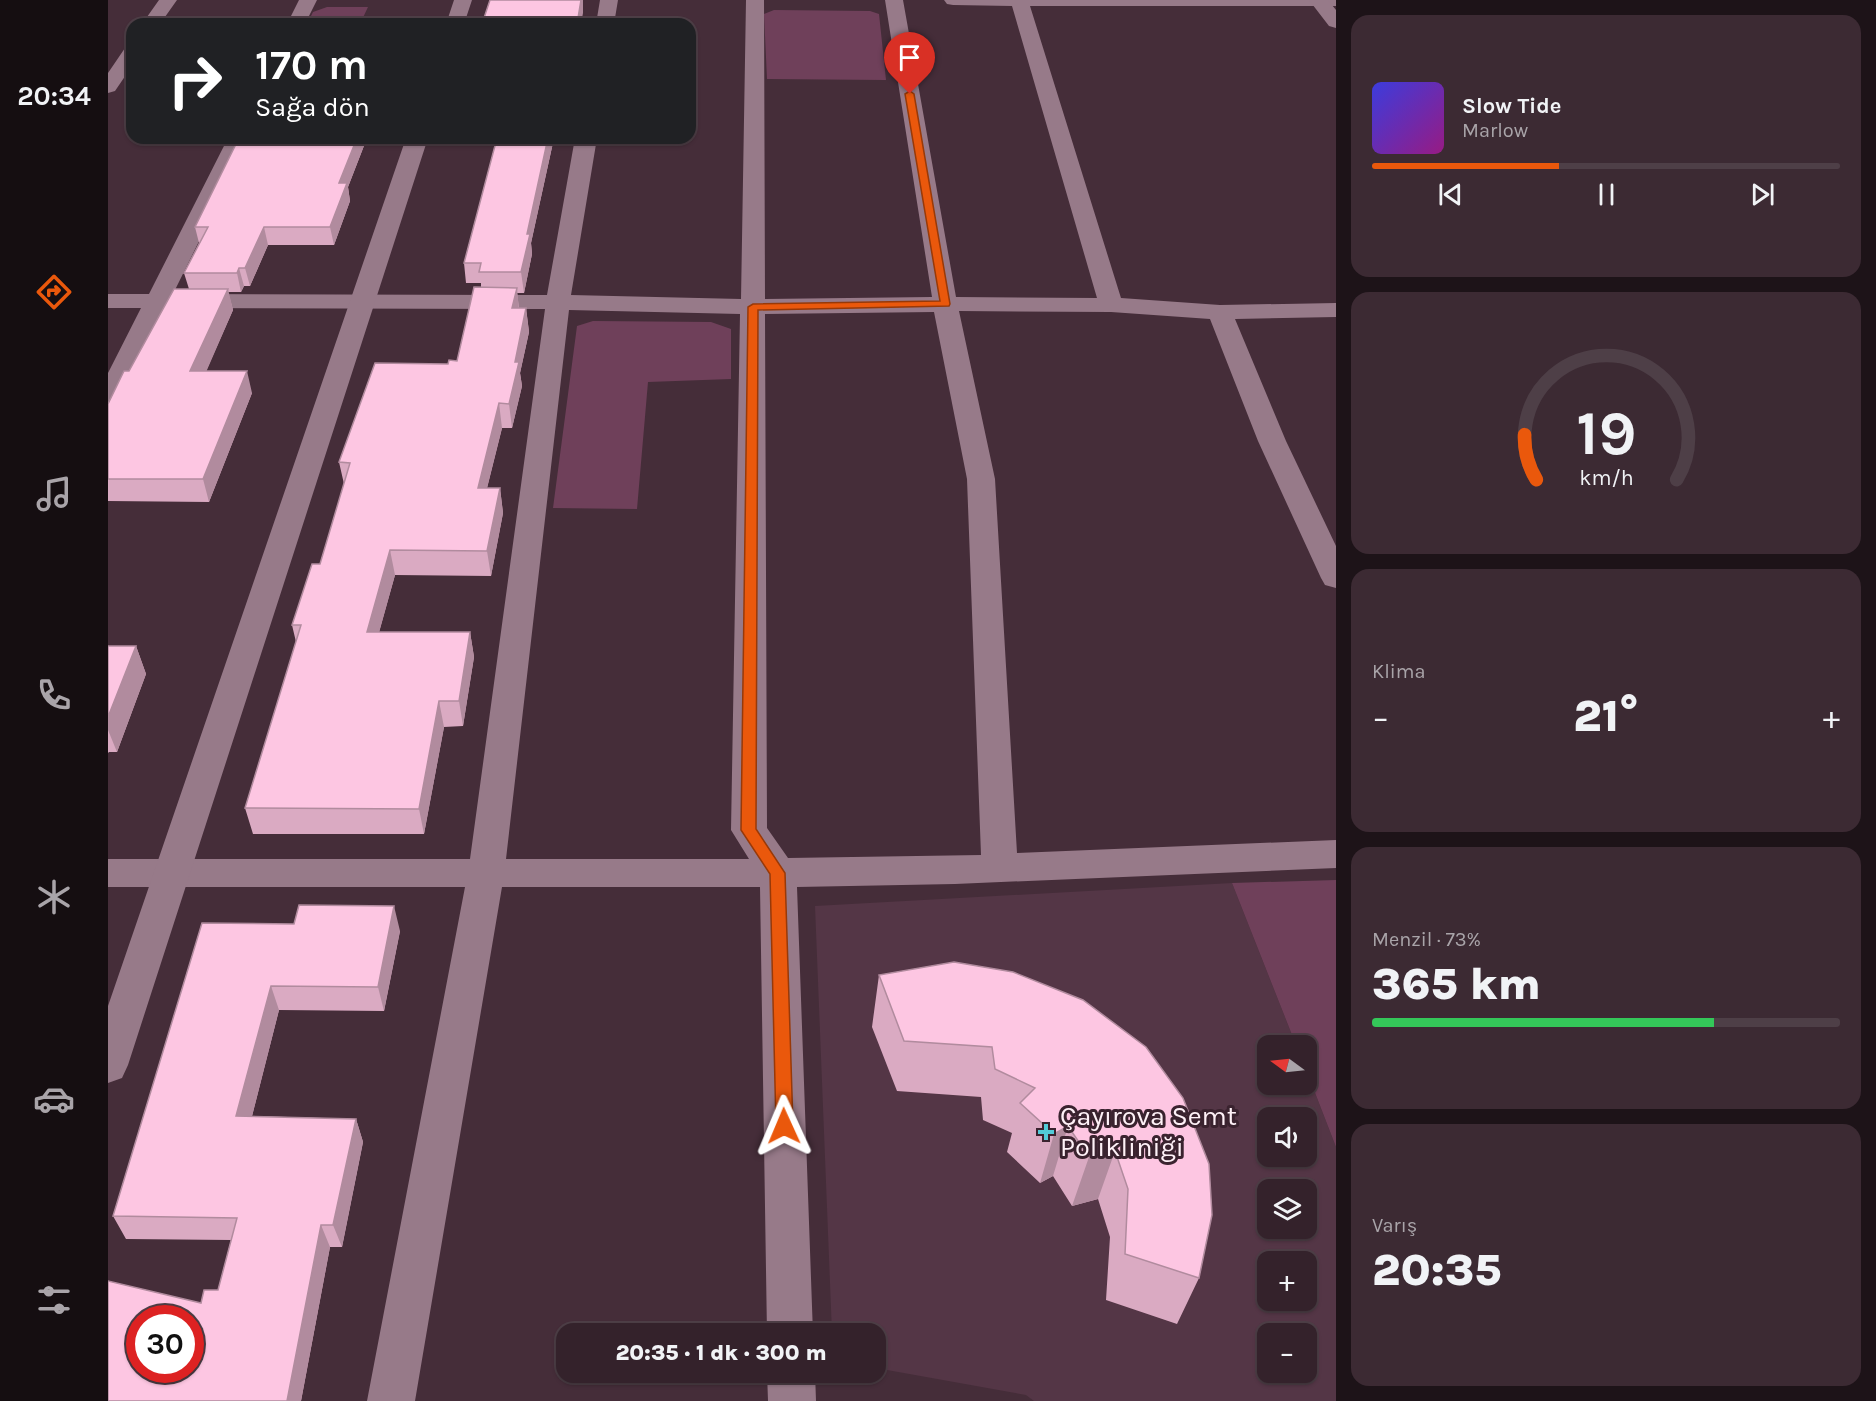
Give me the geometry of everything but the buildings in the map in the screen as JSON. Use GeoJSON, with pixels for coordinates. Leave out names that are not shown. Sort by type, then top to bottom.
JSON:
{"type":"FeatureCollection","features":[{"type":"Feature","properties":{"kind":"street"},"geometry":{"type":"LineString","coordinates":[[156,18],[168,0]]}},
{"type":"Feature","properties":{"kind":"street"},"geometry":{"type":"LineString","coordinates":[[299,18],[308,0]]}},
{"type":"Feature","properties":{"kind":"street"},"geometry":{"type":"LineString","coordinates":[[457,18],[463,0]]}},
{"type":"Feature","properties":{"kind":"street"},"geometry":{"type":"LineString","coordinates":[[606,18],[609,0]]}},
{"type":"Feature","properties":{"kind":"street"},"geometry":{"type":"LineString","coordinates":[[755,0],[748,830],[778,873],[790,1323]]}},
{"type":"Feature","properties":{"kind":"street"},"geometry":{"type":"LineString","coordinates":[[894,0],[945,304],[981,479],[1000,868]]}},
{"type":"Feature","properties":{"kind":"street"},"geometry":{"type":"LineString","coordinates":[[953,0],[1324,1],[1336,22]]}},
{"type":"Feature","properties":{"kind":"street"},"geometry":{"type":"LineString","coordinates":[[1019,0],[1111,305]]}},
{"type":"Feature","properties":{"kind":"street"},"geometry":{"type":"LineString","coordinates":[[108,87],[126,61]]}},
{"type":"Feature","properties":{"kind":"street"},"geometry":{"type":"LineString","coordinates":[[108,399],[236,144]]}},
{"type":"Feature","properties":{"kind":"street"},"geometry":{"type":"LineString","coordinates":[[108,1065],[415,144]]}},
{"type":"Feature","properties":{"kind":"street"},"geometry":{"type":"LineString","coordinates":[[391,1401],[486,873],[558,302],[585,144]]}},
{"type":"Feature","properties":{"kind":"street"},"geometry":{"type":"LineString","coordinates":[[108,302],[558,302],[753,307],[945,304],[1111,305],[1220,312],[1336,310]]}},
{"type":"Feature","properties":{"kind":"street"},"geometry":{"type":"LineString","coordinates":[[1220,312],[1272,441],[1336,578]]}},
{"type":"Feature","properties":{"kind":"street"},"geometry":{"type":"LineString","coordinates":[[108,873],[778,873],[1000,868],[1336,854]]}},
{"type":"Feature","properties":{"kind":"street"},"geometry":{"type":"LineString","coordinates":[[791,1383],[792,1401]]}},
{"type":"Feature","properties":{"kind":"shaded area"},"geometry":{"type":"Polygon","coordinates":[[[327,7],[368,7],[363,18],[310,18],[313,12],[327,7]]]}},
{"type":"Feature","properties":{"kind":"shaded area"},"geometry":{"type":"Polygon","coordinates":[[[774,10],[870,11],[879,14],[886,80],[767,79],[764,14],[774,10]]]}},
{"type":"Feature","properties":{"kind":"shaded area"},"geometry":{"type":"Polygon","coordinates":[[[593,321],[711,322],[731,329],[731,379],[648,382],[637,509],[553,508],[577,326],[593,321]]]}},
{"type":"Feature","properties":{"kind":"shaded area"},"geometry":{"type":"Polygon","coordinates":[[[1336,880],[1336,1147],[1316,1095],[1317,1035],[1292,1035],[1232,883],[1336,880]]]}},
{"type":"Feature","properties":{"kind":"shaded area","name":"Çayırova Semt Polikliniği"},"geometry":{"type":"Polygon","coordinates":[[[1232,883],[1292,1035],[1257,1035],[1257,1095],[1316,1095],[1336,1147],[1336,1401],[1034,1401],[1026,1395],[886,1370],[886,1323],[832,1323],[815,906],[1232,883]]]}},
{"type":"Feature","properties":{"kind":"place","name":"Çayırova Semt Polikliniği"},"geometry":{"type":"Point","coordinates":[1046,1132]}},
{"type":"Feature","properties":{"kind":"route"},"geometry":{"type":"LineString","coordinates":[[784,1126],[778,873],[748,830],[753,307],[945,304],[910,94]]}}]}
